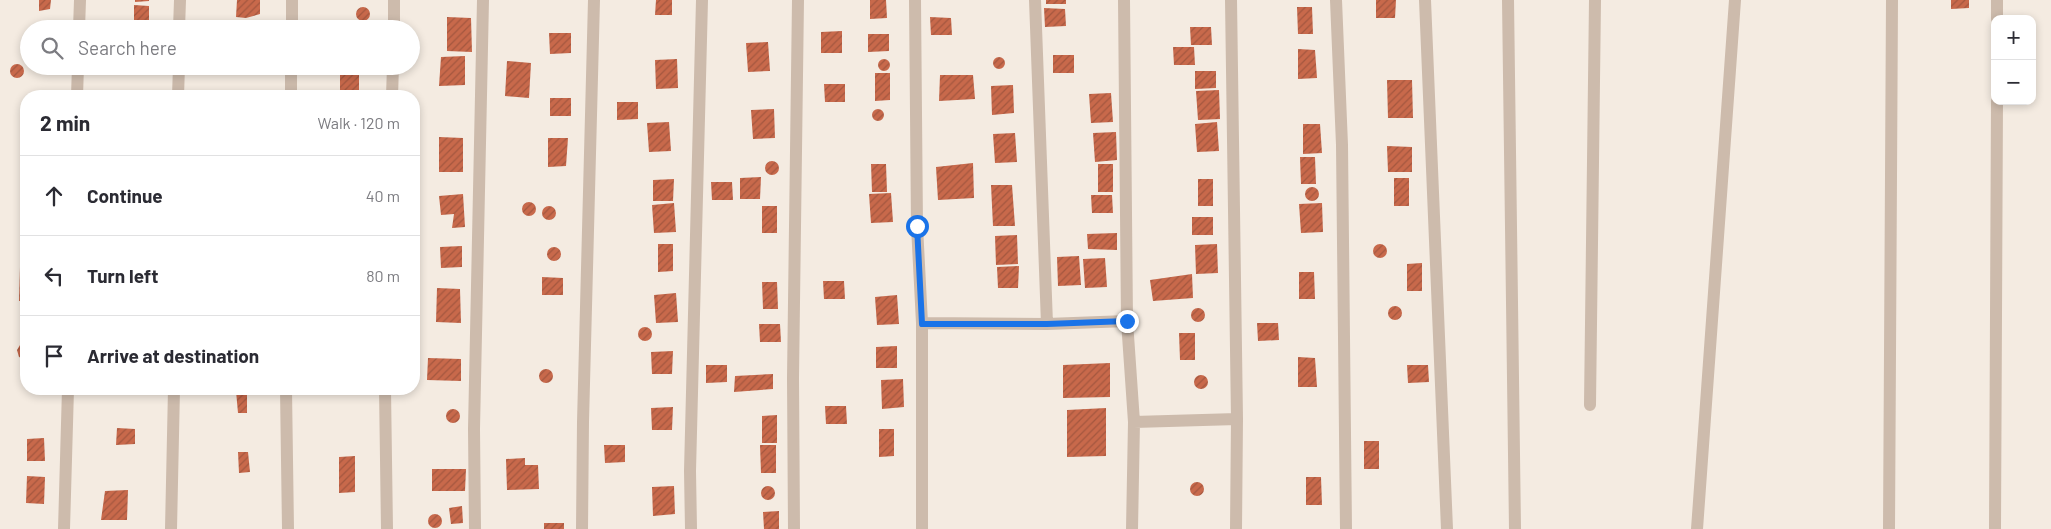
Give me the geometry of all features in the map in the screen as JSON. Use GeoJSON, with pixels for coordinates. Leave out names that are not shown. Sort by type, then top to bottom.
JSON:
{"type":"FeatureCollection","features":[{"type":"Feature","properties":{"kind":"street"},"geometry":{"type":"LineString","coordinates":[[79,20],[80,0]]}},
{"type":"Feature","properties":{"kind":"street"},"geometry":{"type":"LineString","coordinates":[[179,20],[180,0]]}},
{"type":"Feature","properties":{"kind":"street"},"geometry":{"type":"LineString","coordinates":[[292,0],[292,20]]}},
{"type":"Feature","properties":{"kind":"street"},"geometry":{"type":"LineString","coordinates":[[394,0],[394,20]]}},
{"type":"Feature","properties":{"kind":"street"},"geometry":{"type":"LineString","coordinates":[[475,529],[474,418],[483,0]]}},
{"type":"Feature","properties":{"kind":"street"},"geometry":{"type":"LineString","coordinates":[[582,529],[594,0]]}},
{"type":"Feature","properties":{"kind":"street"},"geometry":{"type":"LineString","coordinates":[[691,529],[702,0]]}},
{"type":"Feature","properties":{"kind":"street"},"geometry":{"type":"LineString","coordinates":[[794,529],[793,378],[798,0]]}},
{"type":"Feature","properties":{"kind":"street"},"geometry":{"type":"LineString","coordinates":[[915,0],[917,226],[922,324],[922,529]]}},
{"type":"Feature","properties":{"kind":"street"},"geometry":{"type":"LineString","coordinates":[[1035,0],[1047,324]]}},
{"type":"Feature","properties":{"kind":"street"},"geometry":{"type":"LineString","coordinates":[[1124,0],[1127,321],[1134,422],[1132,529]]}},
{"type":"Feature","properties":{"kind":"street"},"geometry":{"type":"LineString","coordinates":[[1231,0],[1237,419],[1236,529]]}},
{"type":"Feature","properties":{"kind":"street"},"geometry":{"type":"LineString","coordinates":[[1336,0],[1342,145],[1346,529]]}},
{"type":"Feature","properties":{"kind":"street"},"geometry":{"type":"LineString","coordinates":[[1425,0],[1447,529]]}},
{"type":"Feature","properties":{"kind":"street"},"geometry":{"type":"LineString","coordinates":[[1508,0],[1515,529]]}},
{"type":"Feature","properties":{"kind":"street"},"geometry":{"type":"LineString","coordinates":[[1590,405],[1595,0]]}},
{"type":"Feature","properties":{"kind":"street"},"geometry":{"type":"LineString","coordinates":[[1697,529],[1735,0]]}},
{"type":"Feature","properties":{"kind":"street"},"geometry":{"type":"LineString","coordinates":[[1889,529],[1892,0]]}},
{"type":"Feature","properties":{"kind":"street"},"geometry":{"type":"LineString","coordinates":[[1997,0],[1997,15]]}},
{"type":"Feature","properties":{"kind":"street"},"geometry":{"type":"LineString","coordinates":[[77,90],[78,75]]}},
{"type":"Feature","properties":{"kind":"street"},"geometry":{"type":"LineString","coordinates":[[178,90],[179,75]]}},
{"type":"Feature","properties":{"kind":"street"},"geometry":{"type":"LineString","coordinates":[[291,75],[291,90]]}},
{"type":"Feature","properties":{"kind":"street"},"geometry":{"type":"LineString","coordinates":[[392,90],[393,75]]}},
{"type":"Feature","properties":{"kind":"street"},"geometry":{"type":"LineString","coordinates":[[1995,529],[1997,105]]}},
{"type":"Feature","properties":{"kind":"street"},"geometry":{"type":"LineString","coordinates":[[922,324],[1047,324],[1127,321]]}},
{"type":"Feature","properties":{"kind":"street"},"geometry":{"type":"LineString","coordinates":[[64,529],[68,395]]}},
{"type":"Feature","properties":{"kind":"street"},"geometry":{"type":"LineString","coordinates":[[171,529],[174,395]]}},
{"type":"Feature","properties":{"kind":"street"},"geometry":{"type":"LineString","coordinates":[[286,395],[288,529]]}},
{"type":"Feature","properties":{"kind":"street"},"geometry":{"type":"LineString","coordinates":[[385,395],[387,529]]}},
{"type":"Feature","properties":{"kind":"street"},"geometry":{"type":"LineString","coordinates":[[1134,422],[1237,419]]}},
{"type":"Feature","properties":{"kind":"building"},"geometry":{"type":"Polygon","coordinates":[[[39,0],[51,0],[50,9],[39,11],[39,0]]]}},
{"type":"Feature","properties":{"kind":"building"},"geometry":{"type":"Polygon","coordinates":[[[135,0],[149,0],[149,1],[135,2],[135,0]]]}},
{"type":"Feature","properties":{"kind":"building"},"geometry":{"type":"Polygon","coordinates":[[[237,0],[260,0],[260,14],[246,18],[236,17],[237,0]]]}},
{"type":"Feature","properties":{"kind":"building"},"geometry":{"type":"Polygon","coordinates":[[[656,0],[672,0],[672,15],[655,15],[656,0]]]}},
{"type":"Feature","properties":{"kind":"building"},"geometry":{"type":"Polygon","coordinates":[[[870,0],[886,0],[887,18],[870,19],[870,0]]]}},
{"type":"Feature","properties":{"kind":"building"},"geometry":{"type":"Polygon","coordinates":[[[1046,0],[1066,0],[1066,4],[1046,4],[1046,0]]]}},
{"type":"Feature","properties":{"kind":"building"},"geometry":{"type":"Polygon","coordinates":[[[1376,0],[1396,0],[1395,18],[1376,18],[1376,0]]]}},
{"type":"Feature","properties":{"kind":"building"},"geometry":{"type":"Polygon","coordinates":[[[1951,0],[1969,0],[1969,8],[1951,9],[1951,0]]]}},
{"type":"Feature","properties":{"kind":"building"},"geometry":{"type":"Polygon","coordinates":[[[134,5],[149,6],[149,20],[134,20],[134,5]]]}},
{"type":"Feature","properties":{"kind":"building"},"geometry":{"type":"Polygon","coordinates":[[[363,7],[369,11],[368,19],[358,19],[356,14],[358,9],[363,7]]]}},
{"type":"Feature","properties":{"kind":"building"},"geometry":{"type":"Polygon","coordinates":[[[1297,7],[1312,7],[1313,34],[1298,34],[1297,7]]]}},
{"type":"Feature","properties":{"kind":"building"},"geometry":{"type":"Polygon","coordinates":[[[1044,8],[1065,9],[1066,26],[1045,27],[1044,8]]]}},
{"type":"Feature","properties":{"kind":"building"},"geometry":{"type":"Polygon","coordinates":[[[447,17],[471,18],[472,52],[447,51],[447,17]]]}},
{"type":"Feature","properties":{"kind":"building"},"geometry":{"type":"Polygon","coordinates":[[[930,17],[951,18],[952,35],[931,35],[930,17]]]}},
{"type":"Feature","properties":{"kind":"building"},"geometry":{"type":"Polygon","coordinates":[[[1190,27],[1211,27],[1212,45],[1191,45],[1190,27]]]}},
{"type":"Feature","properties":{"kind":"building"},"geometry":{"type":"Polygon","coordinates":[[[842,31],[842,53],[821,53],[821,32],[842,31]]]}},
{"type":"Feature","properties":{"kind":"building"},"geometry":{"type":"Polygon","coordinates":[[[549,33],[571,33],[571,53],[550,54],[549,33]]]}},
{"type":"Feature","properties":{"kind":"building"},"geometry":{"type":"Polygon","coordinates":[[[868,34],[889,34],[889,51],[868,52],[868,34]]]}},
{"type":"Feature","properties":{"kind":"building"},"geometry":{"type":"Polygon","coordinates":[[[768,42],[770,71],[748,72],[746,43],[768,42]]]}},
{"type":"Feature","properties":{"kind":"building"},"geometry":{"type":"Polygon","coordinates":[[[1173,47],[1194,47],[1195,65],[1174,65],[1173,47]]]}},
{"type":"Feature","properties":{"kind":"building"},"geometry":{"type":"Polygon","coordinates":[[[1298,49],[1315,50],[1317,78],[1298,79],[1298,49]]]}},
{"type":"Feature","properties":{"kind":"building"},"geometry":{"type":"Polygon","coordinates":[[[1053,55],[1074,55],[1074,73],[1053,73],[1053,55]]]}},
{"type":"Feature","properties":{"kind":"building"},"geometry":{"type":"Polygon","coordinates":[[[465,56],[465,85],[439,86],[441,57],[465,56]]]}},
{"type":"Feature","properties":{"kind":"building"},"geometry":{"type":"Polygon","coordinates":[[[999,57],[1005,63],[999,69],[993,63],[999,57]]]}},
{"type":"Feature","properties":{"kind":"building"},"geometry":{"type":"Polygon","coordinates":[[[677,59],[678,88],[656,89],[655,60],[677,59]]]}},
{"type":"Feature","properties":{"kind":"building"},"geometry":{"type":"Polygon","coordinates":[[[884,59],[890,65],[884,71],[878,65],[884,59]]]}},
{"type":"Feature","properties":{"kind":"building"},"geometry":{"type":"Polygon","coordinates":[[[507,61],[531,63],[529,98],[505,96],[507,61]]]}},
{"type":"Feature","properties":{"kind":"building"},"geometry":{"type":"Polygon","coordinates":[[[20,65],[20,75],[22,75],[17,78],[12,76],[10,71],[12,66],[20,65]]]}},
{"type":"Feature","properties":{"kind":"building"},"geometry":{"type":"Polygon","coordinates":[[[1195,71],[1216,71],[1216,88],[1195,89],[1195,71]]]}},
{"type":"Feature","properties":{"kind":"building"},"geometry":{"type":"Polygon","coordinates":[[[875,73],[890,73],[890,100],[875,101],[875,73]]]}},
{"type":"Feature","properties":{"kind":"building"},"geometry":{"type":"Polygon","coordinates":[[[340,75],[359,75],[359,90],[340,90],[340,75]]]}},
{"type":"Feature","properties":{"kind":"building"},"geometry":{"type":"Polygon","coordinates":[[[940,75],[973,75],[975,99],[939,101],[940,75]]]}},
{"type":"Feature","properties":{"kind":"building"},"geometry":{"type":"Polygon","coordinates":[[[1387,80],[1412,80],[1413,118],[1388,118],[1387,80]]]}},
{"type":"Feature","properties":{"kind":"building"},"geometry":{"type":"Polygon","coordinates":[[[824,84],[845,84],[845,102],[825,102],[824,84]]]}},
{"type":"Feature","properties":{"kind":"building"},"geometry":{"type":"Polygon","coordinates":[[[1013,85],[1014,113],[992,115],[991,86],[1013,85]]]}},
{"type":"Feature","properties":{"kind":"building"},"geometry":{"type":"Polygon","coordinates":[[[1219,90],[1220,119],[1198,120],[1196,91],[1219,90]]]}},
{"type":"Feature","properties":{"kind":"building"},"geometry":{"type":"Polygon","coordinates":[[[1111,93],[1113,122],[1091,123],[1089,94],[1111,93]]]}},
{"type":"Feature","properties":{"kind":"building"},"geometry":{"type":"Polygon","coordinates":[[[550,98],[571,98],[571,116],[550,116],[550,98]]]}},
{"type":"Feature","properties":{"kind":"building"},"geometry":{"type":"Polygon","coordinates":[[[617,102],[638,102],[638,119],[617,120],[617,102]]]}},
{"type":"Feature","properties":{"kind":"building"},"geometry":{"type":"Polygon","coordinates":[[[774,109],[775,138],[753,139],[751,110],[774,109]]]}},
{"type":"Feature","properties":{"kind":"building"},"geometry":{"type":"Polygon","coordinates":[[[878,109],[884,115],[878,121],[872,115],[878,109]]]}},
{"type":"Feature","properties":{"kind":"building"},"geometry":{"type":"Polygon","coordinates":[[[669,122],[671,151],[649,152],[647,123],[669,122]]]}},
{"type":"Feature","properties":{"kind":"building"},"geometry":{"type":"Polygon","coordinates":[[[1217,122],[1219,151],[1197,152],[1195,124],[1217,122]]]}},
{"type":"Feature","properties":{"kind":"building"},"geometry":{"type":"Polygon","coordinates":[[[1303,124],[1320,124],[1322,153],[1303,154],[1303,124]]]}},
{"type":"Feature","properties":{"kind":"building"},"geometry":{"type":"Polygon","coordinates":[[[1116,132],[1117,160],[1095,162],[1093,133],[1116,132]]]}},
{"type":"Feature","properties":{"kind":"building"},"geometry":{"type":"Polygon","coordinates":[[[1015,133],[1017,162],[995,163],[993,134],[1015,133]]]}},
{"type":"Feature","properties":{"kind":"building"},"geometry":{"type":"Polygon","coordinates":[[[439,137],[463,138],[463,172],[439,172],[439,137]]]}},
{"type":"Feature","properties":{"kind":"building"},"geometry":{"type":"Polygon","coordinates":[[[548,138],[568,138],[566,166],[548,167],[548,138]]]}},
{"type":"Feature","properties":{"kind":"building"},"geometry":{"type":"Polygon","coordinates":[[[1387,146],[1412,147],[1412,172],[1388,172],[1387,146]]]}},
{"type":"Feature","properties":{"kind":"building"},"geometry":{"type":"Polygon","coordinates":[[[1300,157],[1315,157],[1316,184],[1301,184],[1300,157]]]}},
{"type":"Feature","properties":{"kind":"building"},"geometry":{"type":"Polygon","coordinates":[[[772,161],[777,163],[779,168],[777,173],[772,175],[767,173],[765,168],[767,163],[772,161]]]}},
{"type":"Feature","properties":{"kind":"building"},"geometry":{"type":"Polygon","coordinates":[[[973,163],[974,198],[938,200],[936,167],[973,163]]]}},
{"type":"Feature","properties":{"kind":"building"},"geometry":{"type":"Polygon","coordinates":[[[871,164],[886,164],[887,192],[872,192],[871,164]]]}},
{"type":"Feature","properties":{"kind":"building"},"geometry":{"type":"Polygon","coordinates":[[[1098,164],[1113,164],[1113,192],[1098,192],[1098,164]]]}},
{"type":"Feature","properties":{"kind":"building"},"geometry":{"type":"Polygon","coordinates":[[[761,177],[760,199],[740,199],[740,178],[761,177]]]}},
{"type":"Feature","properties":{"kind":"building"},"geometry":{"type":"Polygon","coordinates":[[[1394,178],[1409,178],[1409,206],[1394,206],[1394,178]]]}},
{"type":"Feature","properties":{"kind":"building"},"geometry":{"type":"Polygon","coordinates":[[[674,179],[673,201],[653,201],[653,180],[674,179]]]}},
{"type":"Feature","properties":{"kind":"building"},"geometry":{"type":"Polygon","coordinates":[[[1198,179],[1213,179],[1213,206],[1198,206],[1198,179]]]}},
{"type":"Feature","properties":{"kind":"building"},"geometry":{"type":"Polygon","coordinates":[[[711,182],[732,182],[733,200],[712,200],[711,182]]]}},
{"type":"Feature","properties":{"kind":"building"},"geometry":{"type":"Polygon","coordinates":[[[991,185],[1012,185],[1015,226],[993,226],[991,185]]]}},
{"type":"Feature","properties":{"kind":"building"},"geometry":{"type":"Polygon","coordinates":[[[1312,187],[1317,189],[1319,194],[1317,199],[1312,201],[1307,199],[1305,194],[1307,189],[1312,187]]]}},
{"type":"Feature","properties":{"kind":"building"},"geometry":{"type":"Polygon","coordinates":[[[891,193],[893,222],[871,223],[869,194],[891,193]]]}},
{"type":"Feature","properties":{"kind":"building"},"geometry":{"type":"Polygon","coordinates":[[[463,194],[465,227],[452,228],[454,214],[441,215],[439,196],[463,194]]]}},
{"type":"Feature","properties":{"kind":"building"},"geometry":{"type":"Polygon","coordinates":[[[1091,195],[1112,195],[1113,213],[1092,213],[1091,195]]]}},
{"type":"Feature","properties":{"kind":"building"},"geometry":{"type":"Polygon","coordinates":[[[529,202],[534,204],[536,209],[534,214],[529,216],[524,214],[522,209],[524,204],[529,202]]]}},
{"type":"Feature","properties":{"kind":"building"},"geometry":{"type":"Polygon","coordinates":[[[674,203],[676,232],[654,233],[652,205],[674,203]]]}},
{"type":"Feature","properties":{"kind":"building"},"geometry":{"type":"Polygon","coordinates":[[[1322,203],[1323,232],[1301,233],[1299,204],[1322,203]]]}},
{"type":"Feature","properties":{"kind":"building"},"geometry":{"type":"Polygon","coordinates":[[[549,206],[554,208],[556,213],[554,218],[549,220],[544,218],[542,213],[544,208],[549,206]]]}},
{"type":"Feature","properties":{"kind":"building"},"geometry":{"type":"Polygon","coordinates":[[[762,206],[777,206],[777,233],[762,233],[762,206]]]}},
{"type":"Feature","properties":{"kind":"building"},"geometry":{"type":"Polygon","coordinates":[[[1192,217],[1213,217],[1213,235],[1192,235],[1192,217]]]}},
{"type":"Feature","properties":{"kind":"building"},"geometry":{"type":"Polygon","coordinates":[[[1117,233],[1117,250],[1088,249],[1087,234],[1117,233]]]}},
{"type":"Feature","properties":{"kind":"building"},"geometry":{"type":"Polygon","coordinates":[[[1017,235],[1018,264],[996,265],[995,236],[1017,235]]]}},
{"type":"Feature","properties":{"kind":"building"},"geometry":{"type":"Polygon","coordinates":[[[658,244],[673,244],[673,271],[658,272],[658,244]]]}},
{"type":"Feature","properties":{"kind":"building"},"geometry":{"type":"Polygon","coordinates":[[[1217,244],[1218,273],[1196,274],[1195,245],[1217,244]]]}},
{"type":"Feature","properties":{"kind":"building"},"geometry":{"type":"Polygon","coordinates":[[[1380,244],[1385,246],[1387,251],[1385,256],[1380,258],[1375,256],[1373,251],[1375,246],[1380,244]]]}},
{"type":"Feature","properties":{"kind":"building"},"geometry":{"type":"Polygon","coordinates":[[[462,246],[462,267],[441,268],[440,247],[462,246]]]}},
{"type":"Feature","properties":{"kind":"building"},"geometry":{"type":"Polygon","coordinates":[[[554,247],[559,249],[561,254],[559,259],[554,261],[549,259],[547,254],[549,249],[554,247]]]}},
{"type":"Feature","properties":{"kind":"building"},"geometry":{"type":"Polygon","coordinates":[[[1079,256],[1081,285],[1058,286],[1057,257],[1079,256]]]}},
{"type":"Feature","properties":{"kind":"building"},"geometry":{"type":"Polygon","coordinates":[[[1105,258],[1107,287],[1085,288],[1083,259],[1105,258]]]}},
{"type":"Feature","properties":{"kind":"building"},"geometry":{"type":"Polygon","coordinates":[[[1422,263],[1422,291],[1407,291],[1407,264],[1422,263]]]}},
{"type":"Feature","properties":{"kind":"building"},"geometry":{"type":"Polygon","coordinates":[[[1019,266],[1018,288],[998,288],[997,267],[1019,266]]]}},
{"type":"Feature","properties":{"kind":"building"},"geometry":{"type":"Polygon","coordinates":[[[20,267],[20,301],[19,301],[20,267]]]}},
{"type":"Feature","properties":{"kind":"building"},"geometry":{"type":"Polygon","coordinates":[[[1299,272],[1314,272],[1315,299],[1299,299],[1299,272]]]}},
{"type":"Feature","properties":{"kind":"building"},"geometry":{"type":"Polygon","coordinates":[[[1192,274],[1193,298],[1153,301],[1150,280],[1192,274]]]}},
{"type":"Feature","properties":{"kind":"building"},"geometry":{"type":"Polygon","coordinates":[[[542,277],[563,278],[563,295],[542,295],[542,277]]]}},
{"type":"Feature","properties":{"kind":"building"},"geometry":{"type":"Polygon","coordinates":[[[823,281],[844,281],[845,299],[824,299],[823,281]]]}},
{"type":"Feature","properties":{"kind":"building"},"geometry":{"type":"Polygon","coordinates":[[[762,282],[777,282],[778,309],[763,309],[762,282]]]}},
{"type":"Feature","properties":{"kind":"building"},"geometry":{"type":"Polygon","coordinates":[[[437,288],[460,289],[461,323],[436,322],[437,288]]]}},
{"type":"Feature","properties":{"kind":"building"},"geometry":{"type":"Polygon","coordinates":[[[676,293],[678,322],[656,323],[654,295],[676,293]]]}},
{"type":"Feature","properties":{"kind":"building"},"geometry":{"type":"Polygon","coordinates":[[[897,295],[899,324],[877,325],[875,297],[897,295]]]}},
{"type":"Feature","properties":{"kind":"building"},"geometry":{"type":"Polygon","coordinates":[[[1395,306],[1400,308],[1402,313],[1400,318],[1395,320],[1390,318],[1388,313],[1390,308],[1395,306]]]}},
{"type":"Feature","properties":{"kind":"building"},"geometry":{"type":"Polygon","coordinates":[[[1198,308],[1203,310],[1205,315],[1203,320],[1198,322],[1193,320],[1191,315],[1193,310],[1198,308]]]}},
{"type":"Feature","properties":{"kind":"building"},"geometry":{"type":"Polygon","coordinates":[[[1257,323],[1278,323],[1279,340],[1258,341],[1257,323]]]}},
{"type":"Feature","properties":{"kind":"building"},"geometry":{"type":"Polygon","coordinates":[[[759,324],[780,324],[781,342],[760,342],[759,324]]]}},
{"type":"Feature","properties":{"kind":"building"},"geometry":{"type":"Polygon","coordinates":[[[645,327],[650,329],[652,334],[650,339],[645,341],[640,339],[638,334],[640,329],[645,327]]]}},
{"type":"Feature","properties":{"kind":"building"},"geometry":{"type":"Polygon","coordinates":[[[1179,333],[1195,333],[1195,360],[1180,360],[1179,333]]]}},
{"type":"Feature","properties":{"kind":"building"},"geometry":{"type":"Polygon","coordinates":[[[20,345],[20,357],[19,357],[17,350],[20,345]]]}},
{"type":"Feature","properties":{"kind":"building"},"geometry":{"type":"Polygon","coordinates":[[[897,346],[897,368],[876,368],[876,347],[897,346]]]}},
{"type":"Feature","properties":{"kind":"building"},"geometry":{"type":"Polygon","coordinates":[[[673,351],[672,374],[652,374],[651,352],[673,351]]]}},
{"type":"Feature","properties":{"kind":"building"},"geometry":{"type":"Polygon","coordinates":[[[1298,357],[1315,358],[1317,387],[1298,387],[1298,357]]]}},
{"type":"Feature","properties":{"kind":"building"},"geometry":{"type":"Polygon","coordinates":[[[428,358],[461,359],[461,381],[427,380],[428,358]]]}},
{"type":"Feature","properties":{"kind":"building"},"geometry":{"type":"Polygon","coordinates":[[[1110,363],[1110,397],[1063,398],[1063,365],[1110,363]]]}},
{"type":"Feature","properties":{"kind":"building"},"geometry":{"type":"Polygon","coordinates":[[[706,365],[727,365],[727,382],[706,383],[706,365]]]}},
{"type":"Feature","properties":{"kind":"building"},"geometry":{"type":"Polygon","coordinates":[[[1407,365],[1428,365],[1429,382],[1408,383],[1407,365]]]}},
{"type":"Feature","properties":{"kind":"building"},"geometry":{"type":"Polygon","coordinates":[[[546,369],[551,371],[553,376],[551,381],[546,383],[541,381],[539,376],[541,371],[546,369]]]}},
{"type":"Feature","properties":{"kind":"building"},"geometry":{"type":"Polygon","coordinates":[[[773,374],[773,389],[734,392],[735,376],[773,374]]]}},
{"type":"Feature","properties":{"kind":"building"},"geometry":{"type":"Polygon","coordinates":[[[1201,375],[1206,377],[1208,382],[1206,387],[1201,389],[1196,387],[1194,382],[1196,377],[1201,375]]]}},
{"type":"Feature","properties":{"kind":"building"},"geometry":{"type":"Polygon","coordinates":[[[903,379],[904,407],[882,409],[881,380],[903,379]]]}},
{"type":"Feature","properties":{"kind":"building"},"geometry":{"type":"Polygon","coordinates":[[[236,395],[247,395],[247,413],[238,413],[236,395]]]}},
{"type":"Feature","properties":{"kind":"building"},"geometry":{"type":"Polygon","coordinates":[[[825,406],[846,406],[847,424],[826,424],[825,406]]]}},
{"type":"Feature","properties":{"kind":"building"},"geometry":{"type":"Polygon","coordinates":[[[673,407],[672,430],[652,430],[651,408],[673,407]]]}},
{"type":"Feature","properties":{"kind":"building"},"geometry":{"type":"Polygon","coordinates":[[[1106,408],[1106,456],[1067,457],[1067,410],[1106,408]]]}},
{"type":"Feature","properties":{"kind":"building"},"geometry":{"type":"Polygon","coordinates":[[[453,409],[458,411],[460,416],[458,421],[453,423],[448,421],[446,416],[448,411],[453,409]]]}},
{"type":"Feature","properties":{"kind":"building"},"geometry":{"type":"Polygon","coordinates":[[[777,415],[777,443],[762,443],[762,416],[777,415]]]}},
{"type":"Feature","properties":{"kind":"building"},"geometry":{"type":"Polygon","coordinates":[[[117,428],[135,429],[135,444],[116,445],[117,428]]]}},
{"type":"Feature","properties":{"kind":"building"},"geometry":{"type":"Polygon","coordinates":[[[879,429],[894,429],[894,456],[879,457],[879,429]]]}},
{"type":"Feature","properties":{"kind":"building"},"geometry":{"type":"Polygon","coordinates":[[[44,438],[45,461],[27,461],[27,439],[44,438]]]}},
{"type":"Feature","properties":{"kind":"building"},"geometry":{"type":"Polygon","coordinates":[[[1364,441],[1379,441],[1379,469],[1364,469],[1364,441]]]}},
{"type":"Feature","properties":{"kind":"building"},"geometry":{"type":"Polygon","coordinates":[[[604,445],[625,445],[625,462],[605,463],[604,445]]]}},
{"type":"Feature","properties":{"kind":"building"},"geometry":{"type":"Polygon","coordinates":[[[760,445],[776,445],[776,473],[761,473],[760,445]]]}},
{"type":"Feature","properties":{"kind":"building"},"geometry":{"type":"Polygon","coordinates":[[[238,452],[248,452],[250,472],[239,473],[238,452]]]}},
{"type":"Feature","properties":{"kind":"building"},"geometry":{"type":"Polygon","coordinates":[[[355,456],[355,492],[339,493],[339,457],[355,456]]]}},
{"type":"Feature","properties":{"kind":"building"},"geometry":{"type":"Polygon","coordinates":[[[525,458],[525,465],[538,465],[539,489],[507,490],[506,459],[525,458]]]}},
{"type":"Feature","properties":{"kind":"building"},"geometry":{"type":"Polygon","coordinates":[[[432,469],[466,469],[465,491],[432,491],[432,469]]]}},
{"type":"Feature","properties":{"kind":"building"},"geometry":{"type":"Polygon","coordinates":[[[27,476],[45,477],[44,504],[26,503],[27,476]]]}},
{"type":"Feature","properties":{"kind":"building"},"geometry":{"type":"Polygon","coordinates":[[[1306,477],[1321,477],[1322,505],[1306,505],[1306,477]]]}},
{"type":"Feature","properties":{"kind":"building"},"geometry":{"type":"Polygon","coordinates":[[[1197,482],[1202,484],[1204,489],[1202,494],[1197,496],[1192,494],[1190,489],[1192,484],[1197,482]]]}},
{"type":"Feature","properties":{"kind":"building"},"geometry":{"type":"Polygon","coordinates":[[[674,486],[675,514],[653,516],[652,487],[674,486]]]}},
{"type":"Feature","properties":{"kind":"building"},"geometry":{"type":"Polygon","coordinates":[[[768,486],[773,488],[775,493],[773,498],[768,500],[763,498],[761,493],[763,488],[768,486]]]}},
{"type":"Feature","properties":{"kind":"building"},"geometry":{"type":"Polygon","coordinates":[[[128,490],[127,520],[101,520],[105,491],[128,490]]]}},
{"type":"Feature","properties":{"kind":"building"},"geometry":{"type":"Polygon","coordinates":[[[462,506],[463,523],[451,524],[449,508],[462,506]]]}},
{"type":"Feature","properties":{"kind":"building"},"geometry":{"type":"Polygon","coordinates":[[[779,511],[779,529],[764,529],[763,512],[779,511]]]}},
{"type":"Feature","properties":{"kind":"building"},"geometry":{"type":"Polygon","coordinates":[[[435,514],[440,516],[442,521],[440,526],[435,528],[430,526],[428,521],[430,516],[435,514]]]}},
{"type":"Feature","properties":{"kind":"building"},"geometry":{"type":"Polygon","coordinates":[[[544,523],[564,523],[564,529],[544,529],[544,523]]]}},
{"type":"Feature","properties":{"kind":"route"},"geometry":{"type":"LineString","coordinates":[[917,226],[922,324],[1047,324],[1127,321]]}}]}
